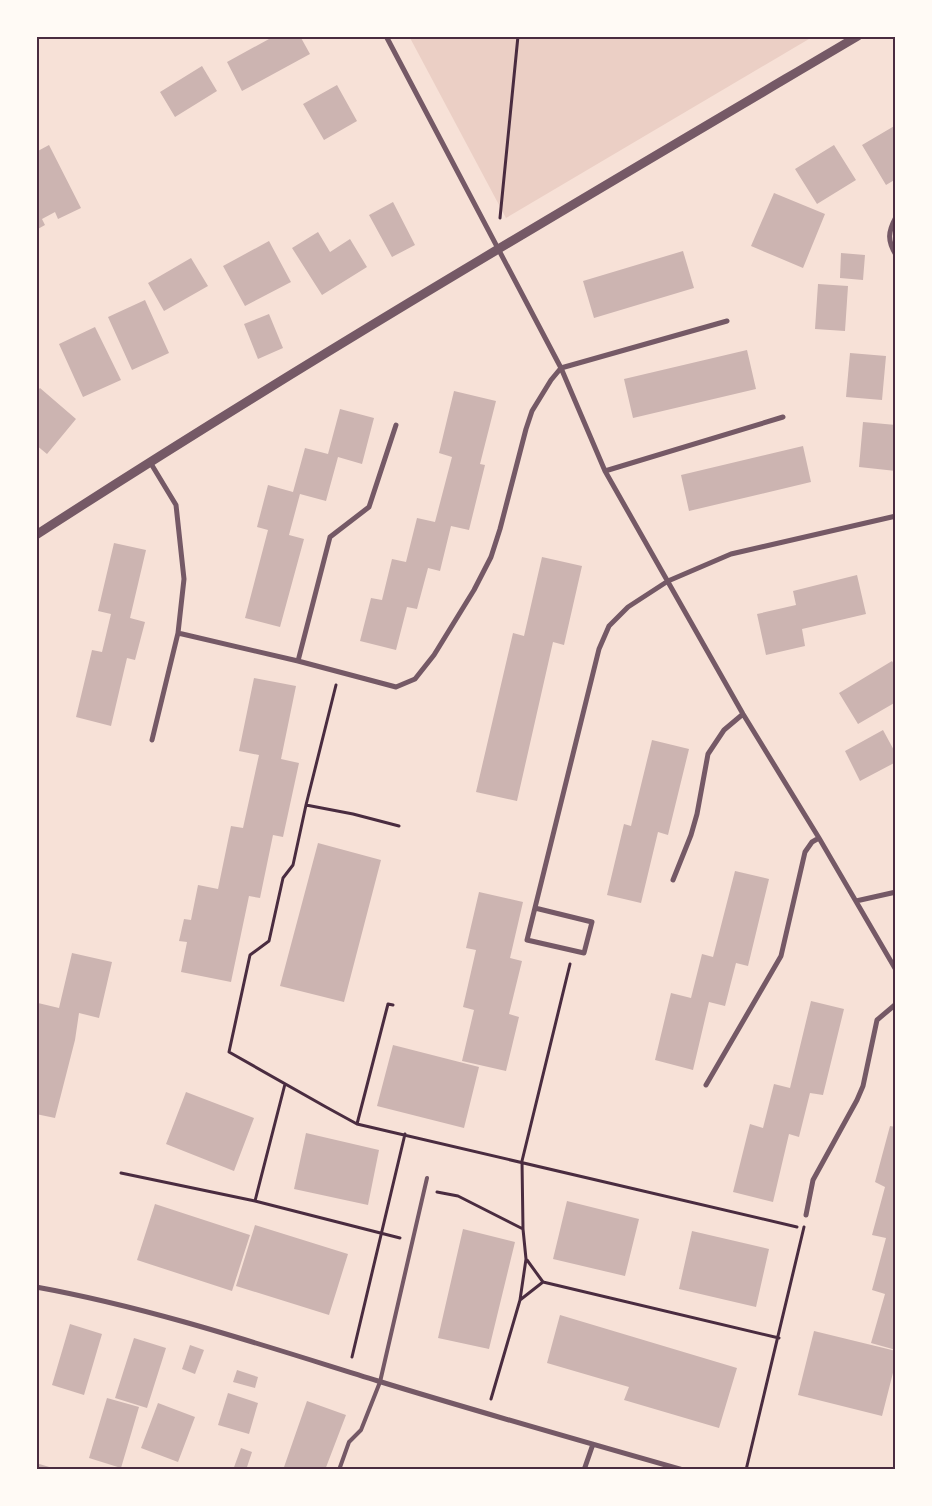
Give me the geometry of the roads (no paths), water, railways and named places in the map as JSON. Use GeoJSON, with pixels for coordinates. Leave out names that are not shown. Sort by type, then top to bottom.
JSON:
{"type":"FeatureCollection","features":[{"type":"Feature","properties":{"kind":"street"},"geometry":{"type":"LineString","coordinates":[[386,36],[562,368],[605,471],[743,714],[819,838],[896,970]]}},
{"type":"Feature","properties":{"kind":"street"},"geometry":{"type":"LineString","coordinates":[[36,535],[496,246],[858,36]]}},
{"type":"Feature","properties":{"kind":"street"},"geometry":{"type":"LineString","coordinates":[[896,217],[890,230],[889,242],[896,255]]}},
{"type":"Feature","properties":{"kind":"street"},"geometry":{"type":"LineString","coordinates":[[178,633],[298,661],[396,687],[415,679],[434,655],[474,590],[491,558],[532,411],[551,380],[562,368],[727,320]]}},
{"type":"Feature","properties":{"kind":"street"},"geometry":{"type":"LineString","coordinates":[[605,471],[784,417]]}},
{"type":"Feature","properties":{"kind":"street"},"geometry":{"type":"LineString","coordinates":[[298,661],[330,538],[369,507],[396,425]]}},
{"type":"Feature","properties":{"kind":"street"},"geometry":{"type":"LineString","coordinates":[[150,462],[176,505],[184,579],[178,633],[152,740]]}},
{"type":"Feature","properties":{"kind":"street"},"geometry":{"type":"LineString","coordinates":[[535,908],[592,922],[584,953],[527,940],[599,649],[609,626],[628,608],[668,581],[731,554],[896,516]]}},
{"type":"Feature","properties":{"kind":"street"},"geometry":{"type":"LineString","coordinates":[[673,880],[695,821],[708,754],[724,730],[743,714]]}},
{"type":"Feature","properties":{"kind":"street"},"geometry":{"type":"LineString","coordinates":[[706,1085],[780,956],[805,852],[812,842],[819,838]]}},
{"type":"Feature","properties":{"kind":"street"},"geometry":{"type":"LineString","coordinates":[[856,901],[896,892]]}},
{"type":"Feature","properties":{"kind":"street"},"geometry":{"type":"LineString","coordinates":[[806,1215],[813,1180],[863,1086],[877,1020],[896,1004]]}},
{"type":"Feature","properties":{"kind":"street"},"geometry":{"type":"LineString","coordinates":[[36,1287],[94,1298],[215,1331],[380,1382],[683,1470]]}},
{"type":"Feature","properties":{"kind":"street"},"geometry":{"type":"LineString","coordinates":[[584,1470],[593,1444]]}},
{"type":"Feature","properties":{"kind":"lane"},"geometry":{"type":"LineString","coordinates":[[339,1470],[349,1442],[361,1430],[380,1382],[427,1178]]}}]}
